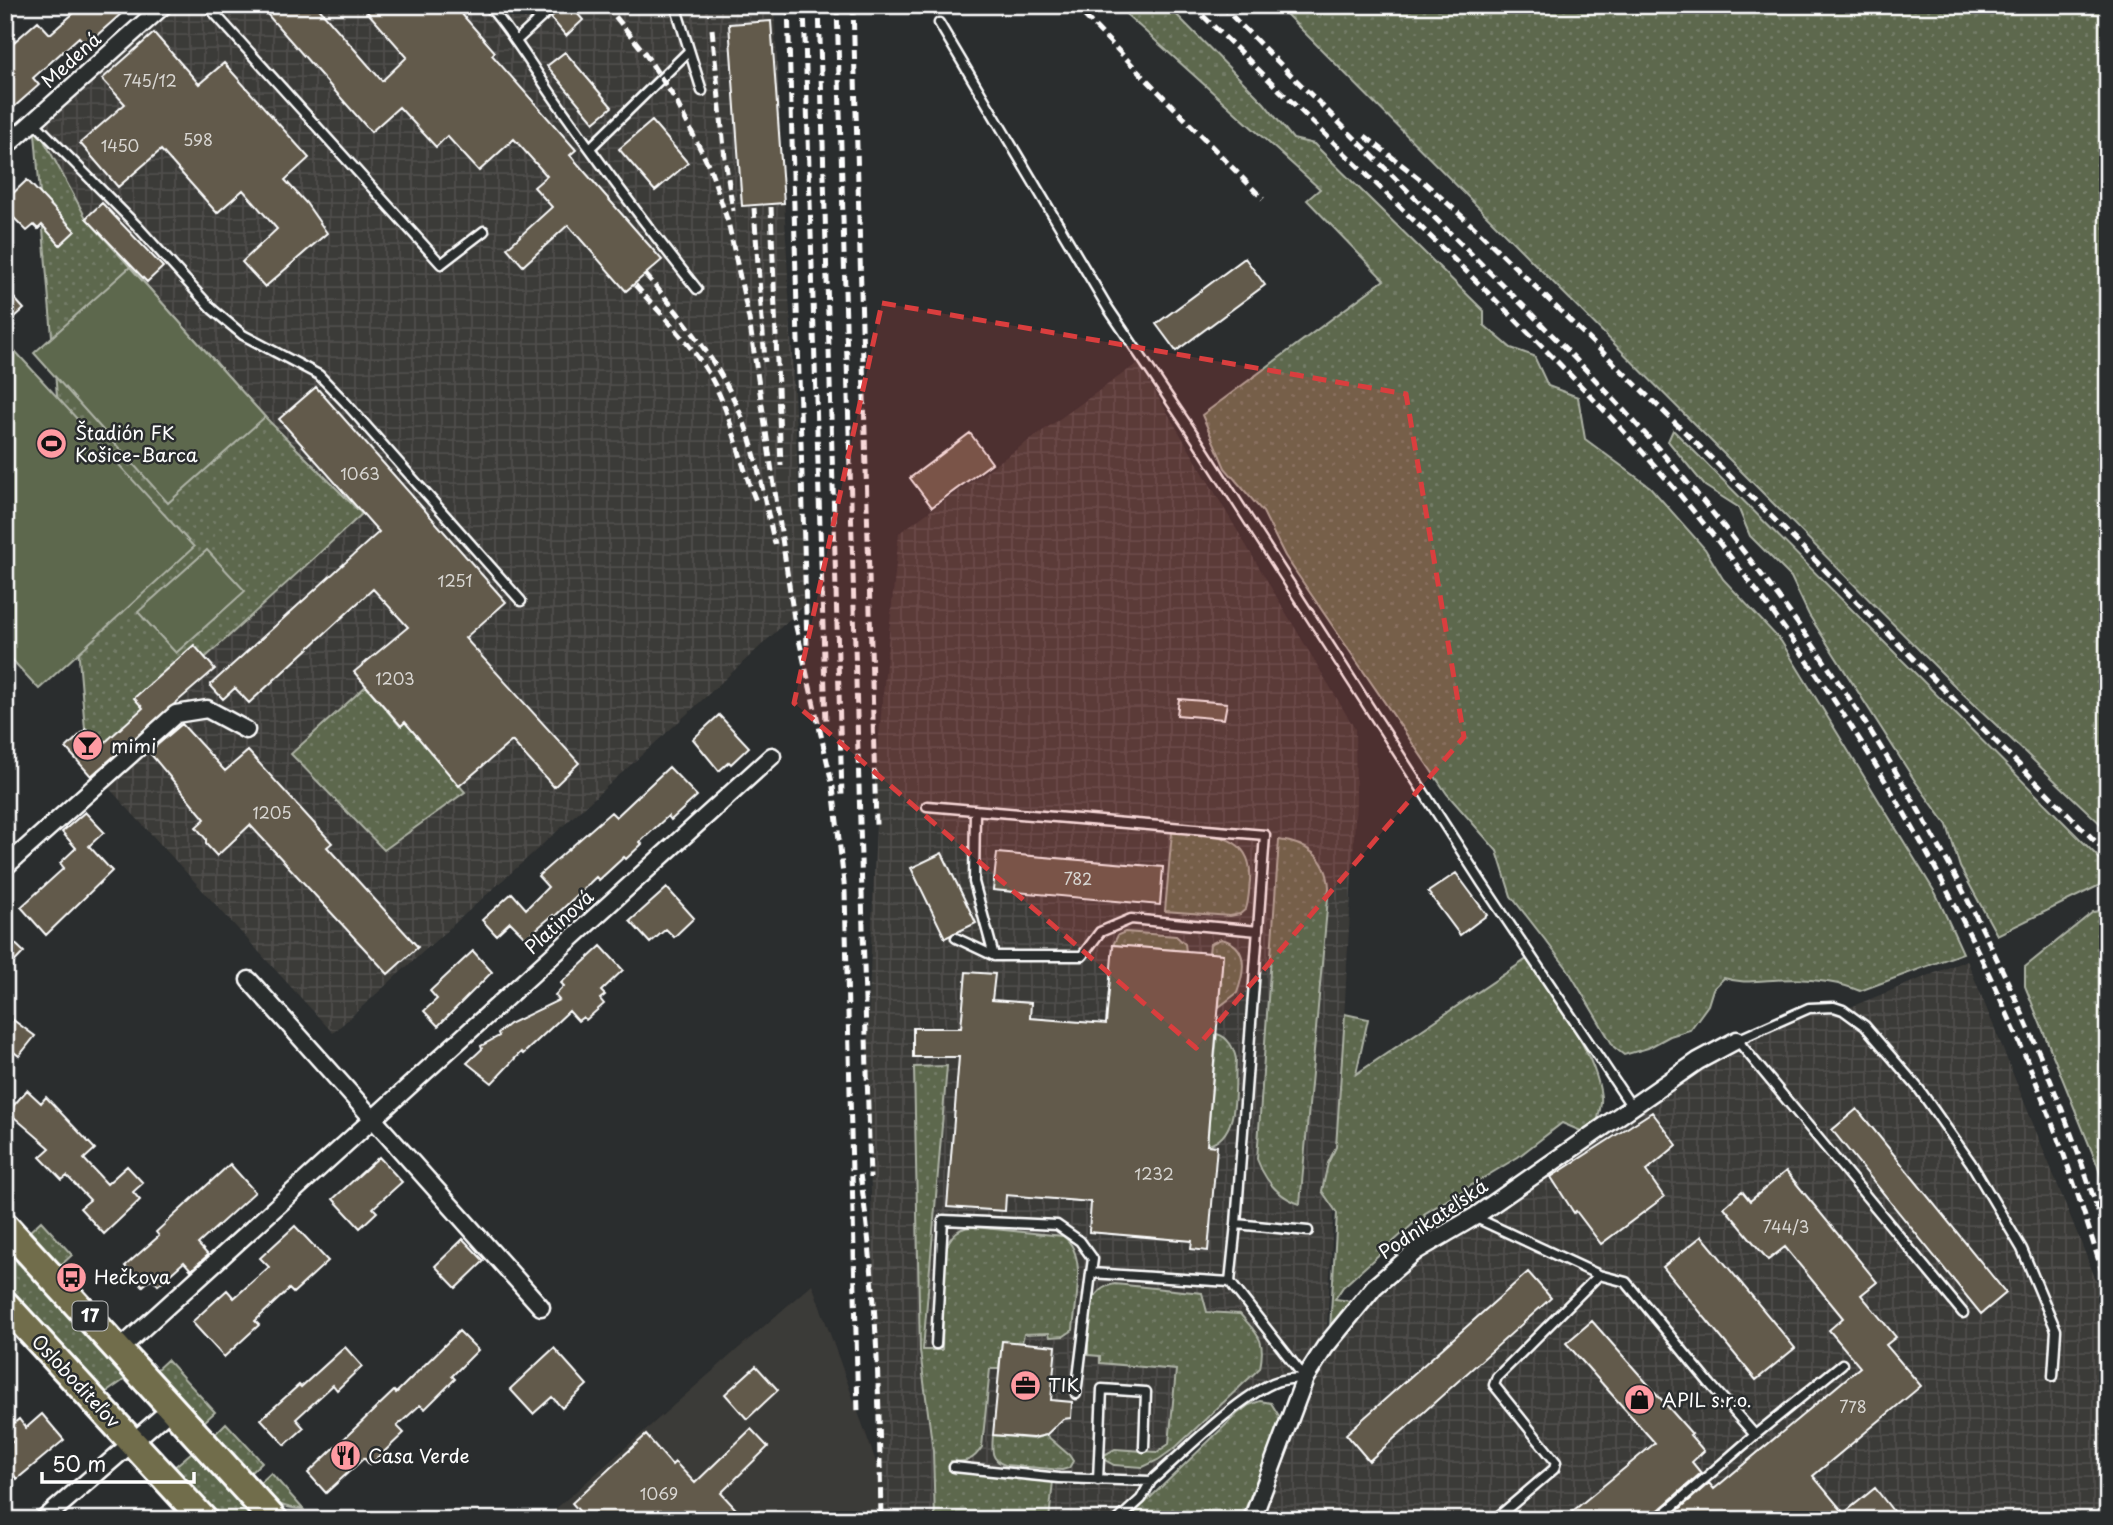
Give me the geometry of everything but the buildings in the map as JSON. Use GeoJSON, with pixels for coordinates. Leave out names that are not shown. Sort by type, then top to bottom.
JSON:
{"type":"FeatureCollection","features":[{"type":"Feature","properties":{"kind":"main road","name":"17"},"geometry":{"type":"LineString","coordinates":[[5,1226],[274,1520]]}},
{"type":"Feature","properties":{"kind":"main road","name":"Osloboditeľov"},"geometry":{"type":"LineString","coordinates":[[5,1304],[204,1520]]}},
{"type":"Feature","properties":{"kind":"street","name":"Medená"},"geometry":{"type":"LineString","coordinates":[[8,139],[34,122],[164,5]]}},
{"type":"Feature","properties":{"kind":"street"},"geometry":{"type":"LineString","coordinates":[[5,867],[176,713],[207,709],[246,730]]}},
{"type":"Feature","properties":{"kind":"street","name":"Platinová"},"geometry":{"type":"LineString","coordinates":[[120,1349],[772,756]]}},
{"type":"Feature","properties":{"kind":"street"},"geometry":{"type":"LineString","coordinates":[[249,980],[541,1307]]}},
{"type":"Feature","properties":{"kind":"street","name":"Podnikateľská"},"geometry":{"type":"LineString","coordinates":[[1252,1520],[1305,1378],[1325,1347],[1374,1287],[1416,1251],[1474,1217],[1698,1061],[1737,1040]]}},
{"type":"Feature","properties":{"kind":"street"},"geometry":{"type":"LineString","coordinates":[[43,1520],[173,1407]]}},
{"type":"Feature","properties":{"kind":"lane"},"geometry":{"type":"LineString","coordinates":[[207,5],[441,264],[484,231]]}},
{"type":"Feature","properties":{"kind":"lane"},"geometry":{"type":"LineString","coordinates":[[488,5],[637,215],[697,289]]}},
{"type":"Feature","properties":{"kind":"lane"},"geometry":{"type":"LineString","coordinates":[[516,41],[555,5]]}},
{"type":"Feature","properties":{"kind":"lane"},"geometry":{"type":"LineString","coordinates":[[675,5],[702,90]]}},
{"type":"Feature","properties":{"kind":"lane"},"geometry":{"type":"LineString","coordinates":[[939,23],[1108,308],[1205,452],[1482,883],[1632,1107]]}},
{"type":"Feature","properties":{"kind":"lane"},"geometry":{"type":"LineString","coordinates":[[590,148],[689,51]]}},
{"type":"Feature","properties":{"kind":"lane"},"geometry":{"type":"LineString","coordinates":[[34,122],[137,226],[212,309],[243,335],[318,375],[337,393],[522,601]]}},
{"type":"Feature","properties":{"kind":"lane"},"geometry":{"type":"LineString","coordinates":[[927,806],[1265,835],[1230,1282],[1305,1378]]}},
{"type":"Feature","properties":{"kind":"lane"},"geometry":{"type":"LineString","coordinates":[[975,810],[974,883],[994,956]]}},
{"type":"Feature","properties":{"kind":"lane"},"geometry":{"type":"LineString","coordinates":[[956,938],[994,956],[1082,956],[1100,932],[1130,919],[1258,931]]}},
{"type":"Feature","properties":{"kind":"lane"},"geometry":{"type":"LineString","coordinates":[[1963,1313],[1737,1040],[1809,1008],[1834,1007],[1843,1010],[1865,1026],[1919,1089],[1964,1152],[2022,1249],[2056,1330],[2053,1376]]}},
{"type":"Feature","properties":{"kind":"lane"},"geometry":{"type":"LineString","coordinates":[[1474,1217],[1599,1275],[1626,1282],[1755,1435]]}},
{"type":"Feature","properties":{"kind":"lane"},"geometry":{"type":"LineString","coordinates":[[936,1345],[943,1220],[1057,1225],[1080,1241],[1093,1259],[1076,1394]]}},
{"type":"Feature","properties":{"kind":"lane"},"geometry":{"type":"LineString","coordinates":[[1236,1224],[1308,1231]]}},
{"type":"Feature","properties":{"kind":"lane"},"geometry":{"type":"LineString","coordinates":[[1091,1273],[1230,1282]]}},
{"type":"Feature","properties":{"kind":"lane"},"geometry":{"type":"LineString","coordinates":[[1494,1520],[1554,1469],[1556,1462],[1494,1385],[1497,1377],[1599,1275]]}},
{"type":"Feature","properties":{"kind":"lane"},"geometry":{"type":"LineString","coordinates":[[1657,1520],[1842,1364]]}},
{"type":"Feature","properties":{"kind":"lane"},"geometry":{"type":"LineString","coordinates":[[1118,1520],[1141,1499],[1151,1481],[1232,1410],[1258,1392],[1284,1379],[1305,1378]]}},
{"type":"Feature","properties":{"kind":"lane"},"geometry":{"type":"LineString","coordinates":[[1098,1480],[1102,1389],[1146,1392],[1144,1447]]}},
{"type":"Feature","properties":{"kind":"lane"},"geometry":{"type":"LineString","coordinates":[[954,1466],[1059,1478],[1151,1481]]}},
{"type":"Feature","properties":{"kind":"highlighted area"},"geometry":{"type":"Polygon","coordinates":[[[882,303],[1406,394],[1464,737],[1196,1048],[794,703],[882,303]]]}},
{"type":"Feature","properties":{"kind":"shaded area"},"geometry":{"type":"Polygon","coordinates":[[[165,5],[774,5],[805,605],[333,1033],[88,765],[362,514],[265,417],[86,218],[34,122],[165,5]]]}},
{"type":"Feature","properties":{"kind":"shaded area"},"geometry":{"type":"Polygon","coordinates":[[[1138,363],[1355,729],[1356,802],[1326,1346],[1374,1287],[1698,1061],[1809,1008],[1843,1010],[1967,960],[2098,1285],[2108,1355],[2108,1520],[1252,1520],[1305,1379],[1284,1379],[1253,1396],[1151,1481],[1141,1499],[1118,1520],[880,1520],[867,1050],[876,825],[875,775],[899,533],[1138,363]]]}},
{"type":"Feature","properties":{"kind":"shaded area"},"geometry":{"type":"Polygon","coordinates":[[[812,1284],[880,1473],[881,1520],[543,1520],[812,1284]]]}},
{"type":"Feature","properties":{"kind":"green space"},"geometry":{"type":"Polygon","coordinates":[[[1116,5],[1167,5],[1264,103],[1293,139],[1314,144],[1484,311],[1484,325],[1511,348],[1534,356],[1548,386],[1578,397],[1585,439],[1650,487],[1705,549],[1723,579],[1781,641],[1936,894],[1963,953],[1860,991],[1818,981],[1784,979],[1743,982],[1724,978],[1713,989],[1708,1005],[1690,1030],[1624,1055],[1614,1047],[1567,968],[1511,896],[1497,851],[1447,794],[1285,556],[1263,512],[1225,468],[1202,415],[1384,280],[1307,200],[1320,189],[1116,5]]]}},
{"type":"Feature","properties":{"kind":"green space"},"geometry":{"type":"Polygon","coordinates":[[[1277,5],[2108,5],[2108,831],[1955,686],[1277,5]]]}},
{"type":"Feature","properties":{"kind":"green space"},"geometry":{"type":"Polygon","coordinates":[[[34,122],[86,218],[265,417],[362,514],[88,765],[34,122]]]}},
{"type":"Feature","properties":{"kind":"green space"},"geometry":{"type":"Polygon","coordinates":[[[130,267],[265,417],[168,503],[34,353],[130,267]]]}},
{"type":"Feature","properties":{"kind":"green space","name":"Štadión FK Košice-Barca"},"geometry":{"type":"Polygon","coordinates":[[[5,340],[194,547],[39,689],[5,652],[5,340]]]}},
{"type":"Feature","properties":{"kind":"green space"},"geometry":{"type":"Polygon","coordinates":[[[1673,430],[2108,867],[2108,881],[1997,935],[1960,867],[1947,825],[1915,781],[1809,615],[1791,577],[1750,536],[1738,507],[1705,486],[1668,441],[1673,430]]]}},
{"type":"Feature","properties":{"kind":"green space"},"geometry":{"type":"Polygon","coordinates":[[[207,550],[245,591],[176,653],[138,612],[207,550]]]}},
{"type":"Feature","properties":{"kind":"green space"},"geometry":{"type":"Polygon","coordinates":[[[366,686],[400,726],[405,722],[465,792],[384,850],[291,754],[366,686]]]}},
{"type":"Feature","properties":{"kind":"green space"},"geometry":{"type":"Polygon","coordinates":[[[1172,832],[1214,835],[1237,844],[1245,853],[1249,865],[1246,909],[1240,914],[1230,916],[1165,911],[1172,832]]]}},
{"type":"Feature","properties":{"kind":"green space"},"geometry":{"type":"Polygon","coordinates":[[[1279,840],[1298,844],[1313,853],[1324,867],[1329,887],[1300,1204],[1274,1187],[1257,1159],[1279,840]]]}},
{"type":"Feature","properties":{"kind":"green space"},"geometry":{"type":"Polygon","coordinates":[[[2108,910],[2108,1198],[2097,1164],[2025,986],[2025,967],[2093,912],[2108,910]]]}},
{"type":"Feature","properties":{"kind":"green space"},"geometry":{"type":"Polygon","coordinates":[[[1125,932],[1176,936],[1185,944],[1186,951],[1113,945],[1118,935],[1125,932]]]}},
{"type":"Feature","properties":{"kind":"green space"},"geometry":{"type":"Polygon","coordinates":[[[1221,939],[1236,947],[1243,968],[1237,993],[1219,1007],[1223,955],[1209,953],[1210,944],[1221,939]]]}},
{"type":"Feature","properties":{"kind":"green space"},"geometry":{"type":"Polygon","coordinates":[[[1527,959],[1561,1007],[1591,1062],[1601,1097],[1598,1119],[1581,1131],[1562,1123],[1518,1157],[1424,1214],[1428,1224],[1420,1228],[1414,1223],[1343,1287],[1335,1299],[1351,1301],[1330,1330],[1337,1213],[1322,1191],[1328,1163],[1336,1147],[1345,1014],[1368,1019],[1356,1074],[1527,959]]]}},
{"type":"Feature","properties":{"kind":"green space"},"geometry":{"type":"Polygon","coordinates":[[[1217,1034],[1227,1040],[1235,1055],[1235,1096],[1231,1122],[1226,1132],[1207,1145],[1217,1034]]]}},
{"type":"Feature","properties":{"kind":"green space"},"geometry":{"type":"Polygon","coordinates":[[[947,1066],[923,1350],[942,1350],[944,1259],[949,1241],[962,1229],[974,1227],[1063,1236],[1071,1244],[1078,1266],[1073,1330],[1064,1336],[1050,1337],[1049,1333],[1024,1334],[1022,1343],[1002,1342],[999,1369],[990,1369],[982,1447],[969,1460],[951,1461],[949,1470],[1053,1481],[1049,1520],[935,1520],[933,1451],[920,1351],[914,1067],[947,1066]]]}},
{"type":"Feature","properties":{"kind":"green space"},"geometry":{"type":"Polygon","coordinates":[[[41,1221],[72,1255],[60,1266],[29,1232],[41,1221]]]}},
{"type":"Feature","properties":{"kind":"green space"},"geometry":{"type":"Polygon","coordinates":[[[5,1242],[128,1377],[104,1394],[5,1287],[5,1242]]]}},
{"type":"Feature","properties":{"kind":"green space"},"geometry":{"type":"Polygon","coordinates":[[[1115,1284],[1202,1293],[1207,1312],[1240,1314],[1256,1333],[1262,1350],[1260,1368],[1176,1447],[1143,1467],[1114,1465],[1105,1460],[1104,1455],[1115,1449],[1157,1452],[1169,1444],[1176,1370],[1100,1363],[1100,1356],[1088,1355],[1088,1322],[1092,1302],[1104,1287],[1115,1284]]]}},
{"type":"Feature","properties":{"kind":"green space"},"geometry":{"type":"Polygon","coordinates":[[[167,1360],[215,1412],[204,1422],[156,1370],[167,1360]]]}},
{"type":"Feature","properties":{"kind":"green space"},"geometry":{"type":"Polygon","coordinates":[[[1260,1401],[1271,1403],[1281,1419],[1241,1520],[1127,1520],[1237,1414],[1260,1401]]]}},
{"type":"Feature","properties":{"kind":"green space"},"geometry":{"type":"Polygon","coordinates":[[[226,1423],[262,1462],[250,1473],[215,1434],[226,1423]]]}},
{"type":"Feature","properties":{"kind":"green space"},"geometry":{"type":"Polygon","coordinates":[[[993,1435],[1033,1439],[1046,1435],[1073,1461],[1069,1468],[1062,1470],[1005,1465],[994,1457],[993,1435]]]}},
{"type":"Feature","properties":{"kind":"green space"},"geometry":{"type":"Polygon","coordinates":[[[192,1452],[215,1472],[260,1520],[221,1520],[173,1468],[192,1452]]]}},
{"type":"Feature","properties":{"kind":"green space"},"geometry":{"type":"Polygon","coordinates":[[[271,1473],[303,1509],[287,1507],[274,1499],[260,1483],[271,1473]]]}},
{"type":"Feature","properties":{"kind":"railway"},"geometry":{"type":"LineString","coordinates":[[606,5],[644,52],[675,99],[710,168],[728,222],[749,319],[794,618],[833,787],[845,892],[858,1413]]}},
{"type":"Feature","properties":{"kind":"railway"},"geometry":{"type":"LineString","coordinates":[[788,5],[807,645]]}},
{"type":"Feature","properties":{"kind":"railway"},"geometry":{"type":"LineString","coordinates":[[804,5],[826,724]]}},
{"type":"Feature","properties":{"kind":"railway"},"geometry":{"type":"LineString","coordinates":[[819,5],[842,796]]}},
{"type":"Feature","properties":{"kind":"railway"},"geometry":{"type":"LineString","coordinates":[[837,5],[870,1178]]}},
{"type":"Feature","properties":{"kind":"railway"},"geometry":{"type":"LineString","coordinates":[[853,5],[876,825]]}},
{"type":"Feature","properties":{"kind":"railway"},"geometry":{"type":"LineString","coordinates":[[1074,5],[1263,199]]}},
{"type":"Feature","properties":{"kind":"railway"},"geometry":{"type":"LineString","coordinates":[[1192,5],[1602,408],[1655,466],[1731,557],[1802,653],[1867,752],[1928,854],[1982,960],[2031,1069],[2073,1180],[2108,1293]]}},
{"type":"Feature","properties":{"kind":"railway"},"geometry":{"type":"LineString","coordinates":[[1221,5],[1546,329],[1638,426],[1764,578],[1827,665],[1886,755],[1940,848],[1990,944],[2034,1041],[2074,1141],[2108,1243]]}},
{"type":"Feature","properties":{"kind":"railway"},"geometry":{"type":"LineString","coordinates":[[712,29],[733,211]]}},
{"type":"Feature","properties":{"kind":"railway"},"geometry":{"type":"LineString","coordinates":[[1365,136],[1425,183],[1475,228],[1773,518],[2108,854]]}},
{"type":"Feature","properties":{"kind":"railway"},"geometry":{"type":"LineString","coordinates":[[771,207],[781,466]]}},
{"type":"Feature","properties":{"kind":"railway"},"geometry":{"type":"LineString","coordinates":[[754,208],[765,362]]}},
{"type":"Feature","properties":{"kind":"railway"},"geometry":{"type":"LineString","coordinates":[[645,274],[699,341],[732,395],[752,446],[775,544]]}},
{"type":"Feature","properties":{"kind":"railway"},"geometry":{"type":"LineString","coordinates":[[635,285],[684,340],[710,376],[730,422],[756,501]]}},
{"type":"Feature","properties":{"kind":"railway"},"geometry":{"type":"LineString","coordinates":[[860,1175],[874,1304],[881,1520]]}},
{"type":"Feature","properties":{"kind":"place","name":"Štadión FK Košice-Barca"},"geometry":{"type":"Point","coordinates":[52,444]}},
{"type":"Feature","properties":{"kind":"place","name":"mimi"},"geometry":{"type":"Point","coordinates":[88,746]}},
{"type":"Feature","properties":{"kind":"place","name":"Hečkova"},"geometry":{"type":"Point","coordinates":[71,1277]}},
{"type":"Feature","properties":{"kind":"place","name":"TIK"},"geometry":{"type":"Point","coordinates":[1025,1385]}},
{"type":"Feature","properties":{"kind":"place","name":"APIL s.r.o."},"geometry":{"type":"Point","coordinates":[1639,1400]}},
{"type":"Feature","properties":{"kind":"place","name":"Casa Verde"},"geometry":{"type":"Point","coordinates":[345,1456]}}]}
